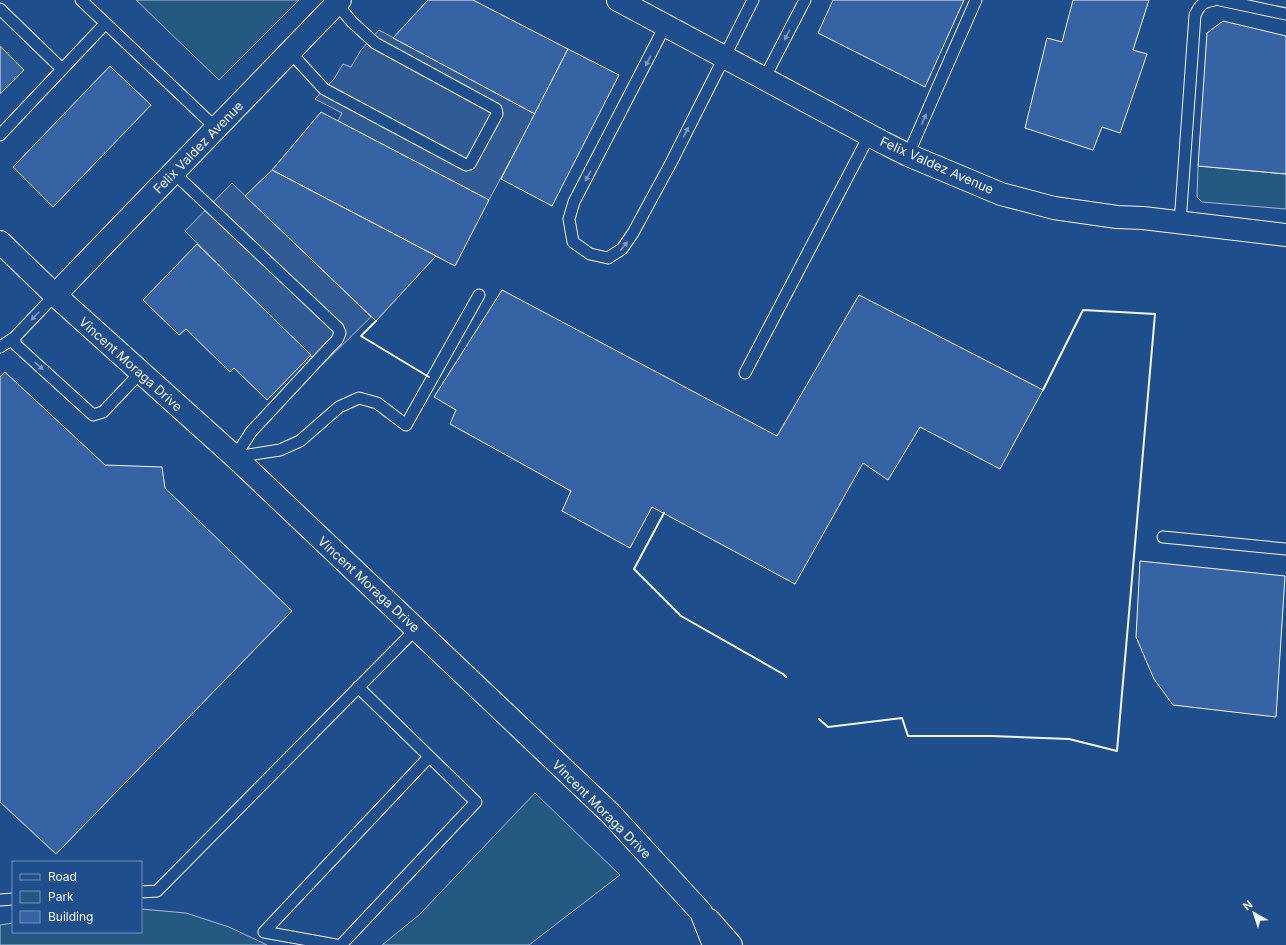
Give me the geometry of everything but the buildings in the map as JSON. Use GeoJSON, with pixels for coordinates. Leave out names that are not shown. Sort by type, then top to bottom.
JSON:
{"type":"FeatureCollection","features":[{"type":"Feature","properties":{"kind":"street","name":"Felix Valdez Avenue"},"geometry":{"type":"LineString","coordinates":[[618,0],[908,155],[1001,194],[1054,208],[1117,217],[1143,218],[1286,235]]}},
{"type":"Feature","properties":{"kind":"street","name":"Felix Valdez Avenue"},"geometry":{"type":"LineString","coordinates":[[55,295],[338,2]]}},
{"type":"Feature","properties":{"kind":"street","name":"Vincent Moraga Drive"},"geometry":{"type":"LineString","coordinates":[[1,245],[235,457],[610,813],[701,912],[714,945]]}},
{"type":"Feature","properties":{"kind":"street"},"geometry":{"type":"LineString","coordinates":[[701,912],[732,945]]}},
{"type":"Feature","properties":{"kind":"lane"},"geometry":{"type":"LineString","coordinates":[[81,0],[216,128]]}},
{"type":"Feature","properties":{"kind":"lane"},"geometry":{"type":"LineString","coordinates":[[665,26],[574,202],[569,218],[573,242],[590,254],[608,258],[622,249],[633,233],[672,161],[753,0]]}},
{"type":"Feature","properties":{"kind":"lane"},"geometry":{"type":"LineString","coordinates":[[764,79],[805,0]]}},
{"type":"Feature","properties":{"kind":"lane"},"geometry":{"type":"LineString","coordinates":[[908,155],[976,0]]}},
{"type":"Feature","properties":{"kind":"lane"},"geometry":{"type":"LineString","coordinates":[[1180,223],[1195,15],[1200,5],[1214,0]]}},
{"type":"Feature","properties":{"kind":"lane"},"geometry":{"type":"LineString","coordinates":[[1220,0],[1286,14]]}},
{"type":"Feature","properties":{"kind":"lane"},"geometry":{"type":"LineString","coordinates":[[290,52],[324,89],[466,165],[470,164],[497,114],[496,109],[375,43],[357,26],[338,2]]}},
{"type":"Feature","properties":{"kind":"lane"},"geometry":{"type":"LineString","coordinates":[[0,9],[62,69]]}},
{"type":"Feature","properties":{"kind":"lane"},"geometry":{"type":"LineString","coordinates":[[0,136],[105,24]]}},
{"type":"Feature","properties":{"kind":"lane"},"geometry":{"type":"LineString","coordinates":[[745,373],[870,134]]}},
{"type":"Feature","properties":{"kind":"lane"},"geometry":{"type":"LineString","coordinates":[[174,173],[338,328],[340,333],[337,340],[251,432],[235,457]]}},
{"type":"Feature","properties":{"kind":"lane"},"geometry":{"type":"LineString","coordinates":[[0,347],[14,338],[55,295]]}},
{"type":"Feature","properties":{"kind":"lane"},"geometry":{"type":"LineString","coordinates":[[235,457],[280,450],[300,441],[339,407],[359,398],[377,403],[406,425],[479,295]]}},
{"type":"Feature","properties":{"kind":"lane"},"geometry":{"type":"LineString","coordinates":[[14,338],[16,345],[93,414],[103,412],[141,372]]}},
{"type":"Feature","properties":{"kind":"lane"},"geometry":{"type":"LineString","coordinates":[[1163,538],[1286,549]]}},
{"type":"Feature","properties":{"kind":"lane"},"geometry":{"type":"LineString","coordinates":[[142,892],[157,891],[416,629]]}},
{"type":"Feature","properties":{"kind":"lane"},"geometry":{"type":"LineString","coordinates":[[341,945],[476,802],[358,687]]}},
{"type":"Feature","properties":{"kind":"lane"},"geometry":{"type":"LineString","coordinates":[[336,945],[264,932],[429,757]]}},
{"type":"Feature","properties":{"kind":"lane"},"geometry":{"type":"LineString","coordinates":[[0,900],[12,899]]}},
{"type":"Feature","properties":{"kind":"green space"},"geometry":{"type":"Polygon","coordinates":[[[136,0],[299,0],[219,80],[136,0]]]}},
{"type":"Feature","properties":{"kind":"green space"},"geometry":{"type":"Polygon","coordinates":[[[1198,166],[1286,174],[1286,209],[1202,202],[1197,197],[1198,166]]]}},
{"type":"Feature","properties":{"kind":"green space"},"geometry":{"type":"Polygon","coordinates":[[[535,793],[620,875],[529,945],[382,945],[419,915],[535,793]]]}},
{"type":"Feature","properties":{"kind":"green space"},"geometry":{"type":"Polygon","coordinates":[[[142,909],[186,913],[229,927],[267,945],[0,945],[0,925],[12,923],[12,933],[142,933],[142,909]]]}},
{"type":"Feature","properties":{"kind":"shaded area"},"geometry":{"type":"Polygon","coordinates":[[[379,30],[535,114],[489,200],[338,121],[342,113],[315,99],[334,79],[343,64],[351,67],[361,50],[379,30]]]}},
{"type":"Feature","properties":{"kind":"shaded area"},"geometry":{"type":"Polygon","coordinates":[[[232,183],[371,317],[321,366],[185,231],[232,183]]]}},
{"type":"Feature","properties":{"kind":"wall"},"geometry":{"type":"LineString","coordinates":[[819,719],[828,727],[902,718],[908,736],[991,736],[1069,739],[1117,751],[1155,314],[1083,310],[1043,390]]}},
{"type":"Feature","properties":{"kind":"wall"},"geometry":{"type":"LineString","coordinates":[[376,321],[361,336],[429,377]]}},
{"type":"Feature","properties":{"kind":"wall"},"geometry":{"type":"LineString","coordinates":[[664,513],[634,569],[681,616],[786,677]]}}]}
